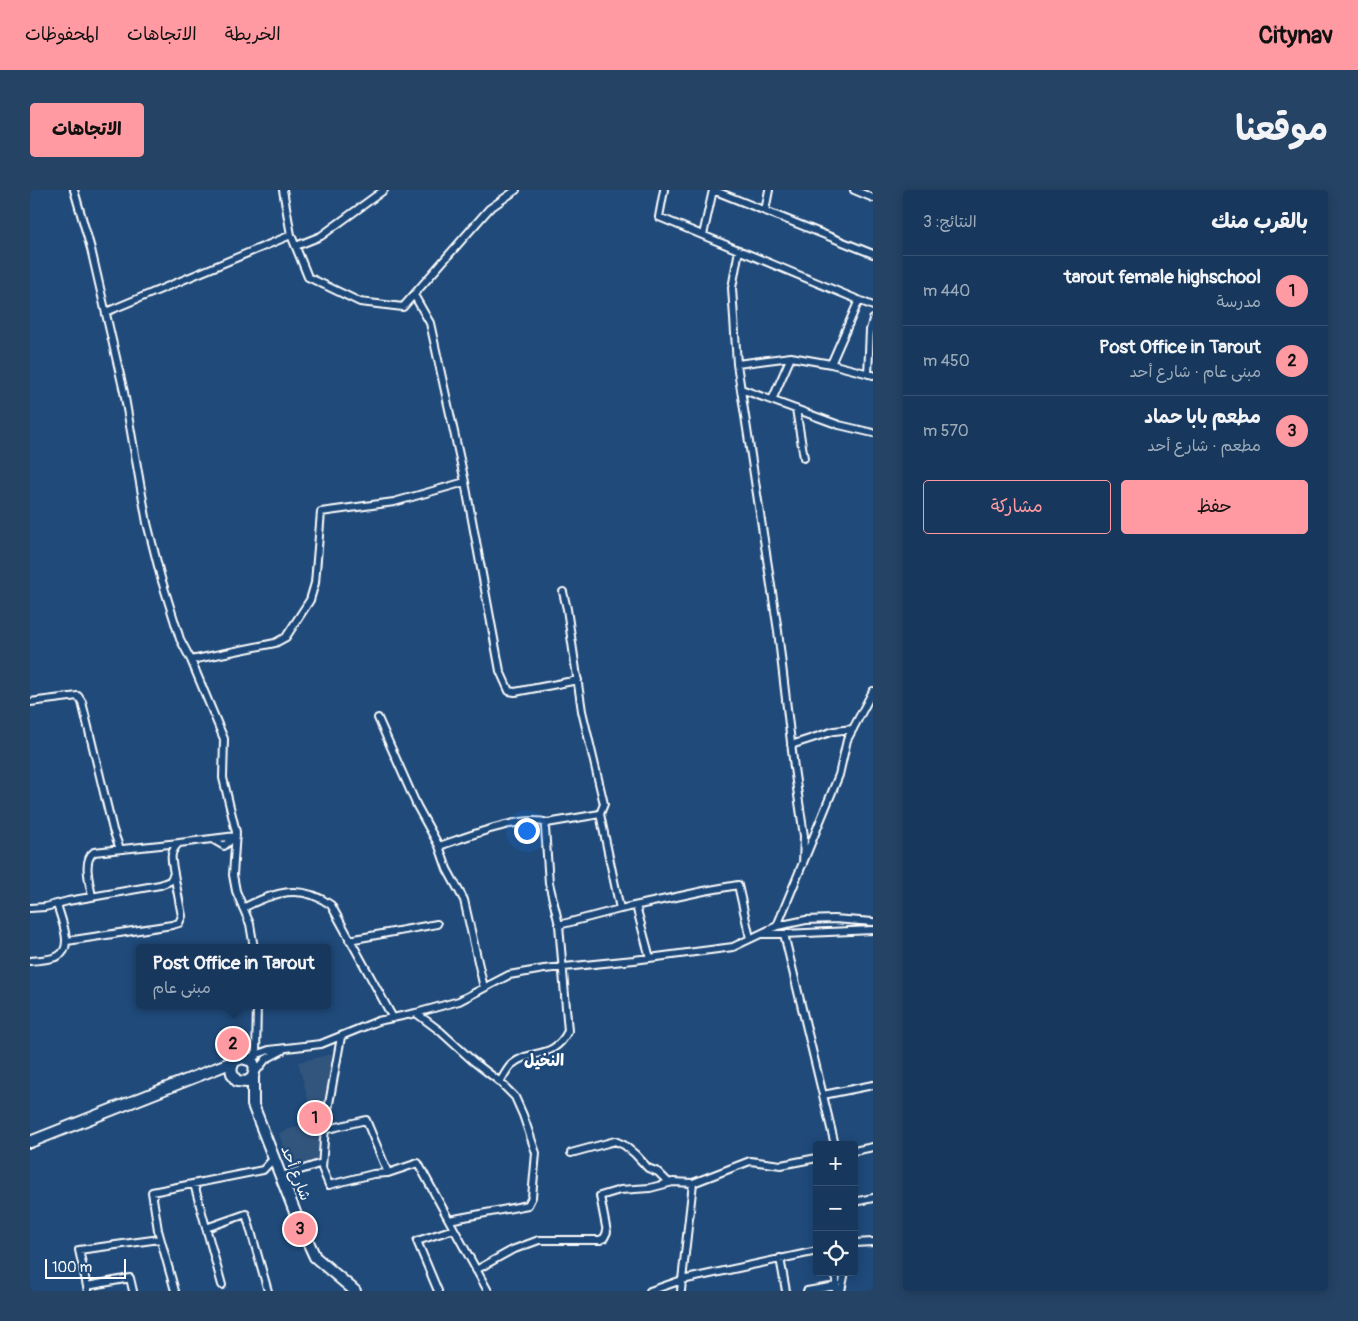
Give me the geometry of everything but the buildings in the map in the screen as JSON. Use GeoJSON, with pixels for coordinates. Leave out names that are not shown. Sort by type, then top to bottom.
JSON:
{"type":"FeatureCollection","features":[{"type":"Feature","properties":{"kind":"main road"},"geometry":{"type":"LineString","coordinates":[[201,1075],[234,1078],[247,1082],[255,1072],[252,1061],[245,1057]]}},
{"type":"Feature","properties":{"kind":"main road"},"geometry":{"type":"LineString","coordinates":[[30,1142],[245,1057]]}},
{"type":"Feature","properties":{"kind":"main road"},"geometry":{"type":"LineString","coordinates":[[245,1057],[231,1068],[234,1078],[242,1086],[254,1105]]}},
{"type":"Feature","properties":{"kind":"main road","name":"شارع أحد"},"geometry":{"type":"LineString","coordinates":[[255,1072],[254,1105],[298,1220],[315,1257],[355,1291]]}},
{"type":"Feature","properties":{"kind":"street"},"geometry":{"type":"LineString","coordinates":[[74,190],[91,249],[124,392],[149,532],[161,578],[180,639],[191,660],[224,739],[223,778],[236,836],[233,875],[236,891],[250,924],[253,944]]}},
{"type":"Feature","properties":{"kind":"street"},"geometry":{"type":"LineString","coordinates":[[283,190],[291,235],[308,277],[360,302],[403,307],[489,209],[516,190]]}},
{"type":"Feature","properties":{"kind":"street"},"geometry":{"type":"LineString","coordinates":[[296,246],[321,236],[384,190]]}},
{"type":"Feature","properties":{"kind":"street"},"geometry":{"type":"LineString","coordinates":[[664,190],[659,217],[873,306]]}},
{"type":"Feature","properties":{"kind":"street"},"geometry":{"type":"LineString","coordinates":[[704,235],[713,190],[873,253]]}},
{"type":"Feature","properties":{"kind":"street"},"geometry":{"type":"LineString","coordinates":[[765,211],[769,190]]}},
{"type":"Feature","properties":{"kind":"street"},"geometry":{"type":"LineString","coordinates":[[854,190],[873,198]]}},
{"type":"Feature","properties":{"kind":"street"},"geometry":{"type":"LineString","coordinates":[[106,312],[291,235]]}},
{"type":"Feature","properties":{"kind":"street"},"geometry":{"type":"LineString","coordinates":[[739,250],[732,288],[737,364],[778,631],[804,836],[803,864]]}},
{"type":"Feature","properties":{"kind":"street"},"geometry":{"type":"LineString","coordinates":[[414,295],[430,323],[465,482],[500,671],[509,691],[515,692],[578,680]]}},
{"type":"Feature","properties":{"kind":"street"},"geometry":{"type":"LineString","coordinates":[[831,364],[859,300]]}},
{"type":"Feature","properties":{"kind":"street"},"geometry":{"type":"LineString","coordinates":[[737,364],[791,357],[831,364],[870,375],[870,330],[873,319]]}},
{"type":"Feature","properties":{"kind":"street"},"geometry":{"type":"LineString","coordinates":[[772,400],[791,357]]}},
{"type":"Feature","properties":{"kind":"street"},"geometry":{"type":"LineString","coordinates":[[741,389],[838,425],[873,432]]}},
{"type":"Feature","properties":{"kind":"street"},"geometry":{"type":"LineString","coordinates":[[796,409],[804,458]]}},
{"type":"Feature","properties":{"kind":"street"},"geometry":{"type":"LineString","coordinates":[[191,660],[274,643],[286,637],[310,600],[315,583],[321,512],[394,502],[465,482]]}},
{"type":"Feature","properties":{"kind":"street"},"geometry":{"type":"LineString","coordinates":[[563,592],[588,740],[604,804],[600,814],[620,909]]}},
{"type":"Feature","properties":{"kind":"street"},"geometry":{"type":"LineString","coordinates":[[777,926],[839,775],[847,740],[873,691]]}},
{"type":"Feature","properties":{"kind":"street"},"geometry":{"type":"LineString","coordinates":[[30,702],[78,696],[82,702],[113,830],[120,849]]}},
{"type":"Feature","properties":{"kind":"street"},"geometry":{"type":"LineString","coordinates":[[378,718],[417,806],[439,846],[447,869],[464,900],[484,988]]}},
{"type":"Feature","properties":{"kind":"street"},"geometry":{"type":"LineString","coordinates":[[791,745],[834,731],[853,729]]}},
{"type":"Feature","properties":{"kind":"street"},"geometry":{"type":"LineString","coordinates":[[439,846],[514,823],[542,821],[547,823],[600,814]]}},
{"type":"Feature","properties":{"kind":"street"},"geometry":{"type":"LineString","coordinates":[[500,1082],[511,1065],[524,1057],[538,1055],[554,1049],[564,1041],[568,1031],[559,925],[549,883],[545,828],[547,823]]}},
{"type":"Feature","properties":{"kind":"street"},"geometry":{"type":"LineString","coordinates":[[92,897],[87,862],[94,852],[236,836]]}},
{"type":"Feature","properties":{"kind":"street"},"geometry":{"type":"LineString","coordinates":[[66,940],[172,925],[179,922],[182,916],[171,857],[173,849],[179,843]]}},
{"type":"Feature","properties":{"kind":"street"},"geometry":{"type":"LineString","coordinates":[[30,908],[160,885],[170,881],[174,874]]}},
{"type":"Feature","properties":{"kind":"street"},"geometry":{"type":"LineString","coordinates":[[559,925],[620,909],[738,885],[750,938]]}},
{"type":"Feature","properties":{"kind":"street"},"geometry":{"type":"LineString","coordinates":[[243,908],[272,895],[286,892],[302,892],[316,896],[331,905],[393,1018]]}},
{"type":"Feature","properties":{"kind":"street"},"geometry":{"type":"LineString","coordinates":[[30,961],[58,956],[65,950],[66,940],[57,904]]}},
{"type":"Feature","properties":{"kind":"street"},"geometry":{"type":"LineString","coordinates":[[636,906],[650,958]]}},
{"type":"Feature","properties":{"kind":"street"},"geometry":{"type":"LineString","coordinates":[[245,1057],[269,1050],[321,1044],[378,1021],[459,1001],[509,975],[544,969],[733,947],[777,926],[806,920],[834,919],[873,922]]}},
{"type":"Feature","properties":{"kind":"street"},"geometry":{"type":"LineString","coordinates":[[349,940],[437,924]]}},
{"type":"Feature","properties":{"kind":"street"},"geometry":{"type":"LineString","coordinates":[[759,934],[873,930]]}},
{"type":"Feature","properties":{"kind":"street"},"geometry":{"type":"LineString","coordinates":[[784,934],[834,1141]]}},
{"type":"Feature","properties":{"kind":"street"},"geometry":{"type":"LineString","coordinates":[[245,1057],[252,1050],[256,1042],[257,1009]]}},
{"type":"Feature","properties":{"kind":"street"},"geometry":{"type":"LineString","coordinates":[[416,1013],[440,1031],[515,1097],[536,1153],[532,1197],[528,1205],[449,1220]]}},
{"type":"Feature","properties":{"kind":"street"},"geometry":{"type":"LineString","coordinates":[[341,1037],[324,1130],[322,1168],[329,1185],[373,1174],[388,1173],[418,1163],[488,1291]]}},
{"type":"Feature","properties":{"kind":"street"},"geometry":{"type":"LineString","coordinates":[[256,1042],[269,1050]]}},
{"type":"Feature","properties":{"kind":"street"},"geometry":{"type":"LineString","coordinates":[[245,1057],[256,1042]]}},
{"type":"Feature","properties":{"kind":"street"},"geometry":{"type":"LineString","coordinates":[[255,1072],[266,1059],[287,1048]]}},
{"type":"Feature","properties":{"kind":"street"},"geometry":{"type":"LineString","coordinates":[[823,1095],[873,1085]]}},
{"type":"Feature","properties":{"kind":"street"},"geometry":{"type":"LineString","coordinates":[[324,1130],[366,1120],[388,1173]]}},
{"type":"Feature","properties":{"kind":"street"},"geometry":{"type":"LineString","coordinates":[[571,1153],[615,1141],[624,1145],[648,1168],[658,1172],[669,1183]]}},
{"type":"Feature","properties":{"kind":"street"},"geometry":{"type":"LineString","coordinates":[[858,1150],[873,1147]]}},
{"type":"Feature","properties":{"kind":"street"},"geometry":{"type":"LineString","coordinates":[[175,1291],[160,1238],[152,1192],[263,1170],[274,1158]]}},
{"type":"Feature","properties":{"kind":"street"},"geometry":{"type":"LineString","coordinates":[[476,1270],[512,1250],[539,1240],[600,1240],[604,1238],[607,1232],[600,1196],[620,1190],[650,1188],[669,1183],[693,1183],[750,1161],[781,1165],[813,1159]]}},
{"type":"Feature","properties":{"kind":"street"},"geometry":{"type":"LineString","coordinates":[[282,1176],[322,1164]]}},
{"type":"Feature","properties":{"kind":"street"},"geometry":{"type":"LineString","coordinates":[[681,1291],[693,1183]]}},
{"type":"Feature","properties":{"kind":"street"},"geometry":{"type":"LineString","coordinates":[[194,1184],[222,1285]]}},
{"type":"Feature","properties":{"kind":"street"},"geometry":{"type":"LineString","coordinates":[[858,1201],[873,1198]]}},
{"type":"Feature","properties":{"kind":"street"},"geometry":{"type":"LineString","coordinates":[[206,1228],[246,1214],[268,1291]]}},
{"type":"Feature","properties":{"kind":"street"},"geometry":{"type":"LineString","coordinates":[[438,1291],[417,1241],[454,1229]]}},
{"type":"Feature","properties":{"kind":"street"},"geometry":{"type":"LineString","coordinates":[[133,1291],[130,1278],[88,1288],[79,1250],[160,1238]]}},
{"type":"Feature","properties":{"kind":"street"},"geometry":{"type":"LineString","coordinates":[[858,1243],[873,1242]]}},
{"type":"Feature","properties":{"kind":"street"},"geometry":{"type":"LineString","coordinates":[[650,1291],[682,1280],[813,1252]]}},
{"type":"Feature","properties":{"kind":"street"},"geometry":{"type":"LineString","coordinates":[[780,1258],[786,1291]]}},
{"type":"Feature","properties":{"kind":"street"},"geometry":{"type":"LineString","coordinates":[[836,1276],[837,1290]]}},
{"type":"Feature","properties":{"kind":"street"},"geometry":{"type":"LineString","coordinates":[[837,1290],[843,1276]]}},
{"type":"Feature","properties":{"kind":"street"},"geometry":{"type":"LineString","coordinates":[[807,1291],[837,1290]]}},
{"type":"Feature","properties":{"kind":"shaded area"},"geometry":{"type":"Polygon","coordinates":[[[332,1054],[317,1162],[290,1169],[279,1133],[302,1125],[311,1111],[298,1062],[332,1054]]]}},
{"type":"Feature","properties":{"kind":"place","name":"Post Office in Tarout"},"geometry":{"type":"Point","coordinates":[233,1044]}},
{"type":"Feature","properties":{"kind":"place","name":"tarout female highschool"},"geometry":{"type":"Point","coordinates":[315,1118]}},
{"type":"Feature","properties":{"kind":"place","name":"مطعم بابا حماد"},"geometry":{"type":"Point","coordinates":[300,1229]}},
{"type":"Feature","properties":{"kind":"district","name":"النخيل"},"geometry":{"type":"Point","coordinates":[544,1060]}}]}
